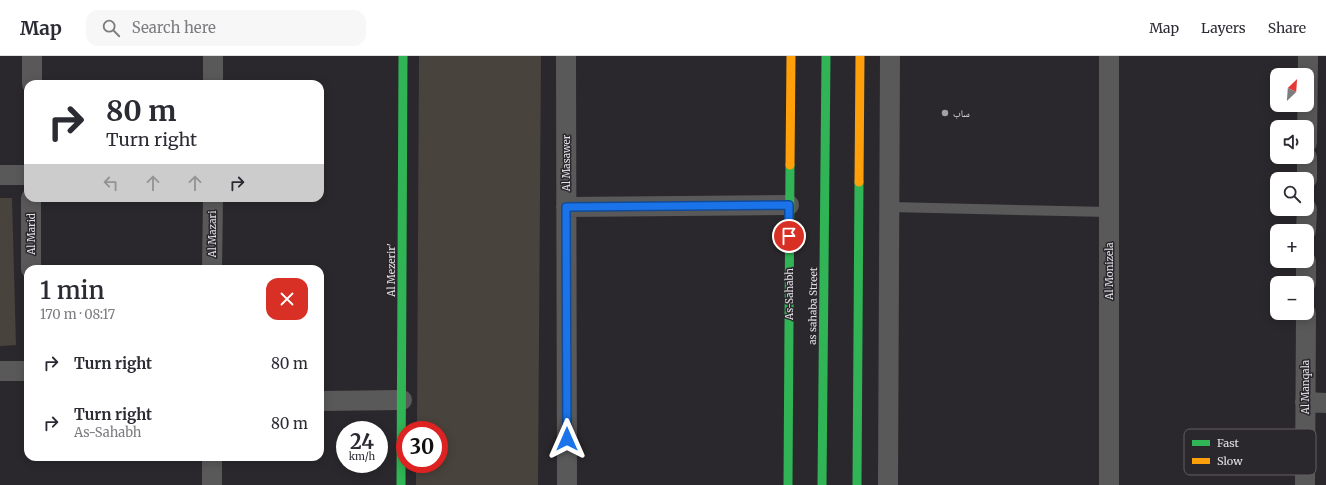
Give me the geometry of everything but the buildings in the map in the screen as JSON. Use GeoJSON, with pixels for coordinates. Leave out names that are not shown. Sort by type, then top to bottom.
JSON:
{"type":"FeatureCollection","features":[{"type":"Feature","properties":{"kind":"street"},"geometry":{"type":"LineString","coordinates":[[32,56],[32,80]]}},
{"type":"Feature","properties":{"kind":"street"},"geometry":{"type":"LineString","coordinates":[[213,56],[213,80]]}},
{"type":"Feature","properties":{"kind":"street","name":"Al Mezerir'"},"geometry":{"type":"LineString","coordinates":[[401,485],[403,56]]}},
{"type":"Feature","properties":{"kind":"street","name":"Al Masawer"},"geometry":{"type":"LineString","coordinates":[[566,56],[567,485]]}},
{"type":"Feature","properties":{"kind":"street","name":"As-Sahabh"},"geometry":{"type":"LineString","coordinates":[[788,485],[791,56]]}},
{"type":"Feature","properties":{"kind":"street","name":"as sahaba Street"},"geometry":{"type":"LineString","coordinates":[[822,485],[826,56]]}},
{"type":"Feature","properties":{"kind":"street"},"geometry":{"type":"LineString","coordinates":[[857,485],[860,56]]}},
{"type":"Feature","properties":{"kind":"street"},"geometry":{"type":"LineString","coordinates":[[888,485],[890,56]]}},
{"type":"Feature","properties":{"kind":"street","name":"Al Monizela"},"geometry":{"type":"LineString","coordinates":[[1109,56],[1109,485]]}},
{"type":"Feature","properties":{"kind":"street"},"geometry":{"type":"LineString","coordinates":[[1307,120],[1308,56]]}},
{"type":"Feature","properties":{"kind":"street"},"geometry":{"type":"LineString","coordinates":[[0,175],[24,175]]}},
{"type":"Feature","properties":{"kind":"street","name":"Al Marid"},"geometry":{"type":"LineString","coordinates":[[31,202],[32,265]]}},
{"type":"Feature","properties":{"kind":"street","name":"Al Mazari"},"geometry":{"type":"LineString","coordinates":[[212,265],[213,202]]}},
{"type":"Feature","properties":{"kind":"street"},"geometry":{"type":"LineString","coordinates":[[566,207],[789,205]]}},
{"type":"Feature","properties":{"kind":"street","name":"Al Manqala"},"geometry":{"type":"LineString","coordinates":[[1305,429],[1306,320]]}},
{"type":"Feature","properties":{"kind":"street"},"geometry":{"type":"LineString","coordinates":[[0,371],[24,371]]}},
{"type":"Feature","properties":{"kind":"street"},"geometry":{"type":"LineString","coordinates":[[324,401],[402,400]]}},
{"type":"Feature","properties":{"kind":"street"},"geometry":{"type":"LineString","coordinates":[[1305,402],[1326,402]]}},
{"type":"Feature","properties":{"kind":"street"},"geometry":{"type":"LineString","coordinates":[[212,461],[212,485]]}},
{"type":"Feature","properties":{"kind":"street","name":"Al Manqala"},"geometry":{"type":"LineString","coordinates":[[1304,475],[1304,485]]}},
{"type":"Feature","properties":{"kind":"lane"},"geometry":{"type":"LineString","coordinates":[[890,207],[1109,212]]}},
{"type":"Feature","properties":{"kind":"traffic: fast"},"geometry":{"type":"LineString","coordinates":[[401,485],[403,56]]}},
{"type":"Feature","properties":{"kind":"traffic: fast"},"geometry":{"type":"LineString","coordinates":[[822,485],[826,56]]}},
{"type":"Feature","properties":{"kind":"traffic: fast"},"geometry":{"type":"LineString","coordinates":[[788,485],[790,165]]}},
{"type":"Feature","properties":{"kind":"traffic: fast"},"geometry":{"type":"LineString","coordinates":[[857,485],[859,182]]}},
{"type":"Feature","properties":{"kind":"traffic: slow"},"geometry":{"type":"LineString","coordinates":[[790,165],[791,56]]}},
{"type":"Feature","properties":{"kind":"traffic: slow"},"geometry":{"type":"LineString","coordinates":[[859,182],[860,56]]}},
{"type":"Feature","properties":{"kind":"place","name":"ساب"},"geometry":{"type":"Point","coordinates":[945,113]}},
{"type":"Feature","properties":{"kind":"route"},"geometry":{"type":"LineString","coordinates":[[567,439],[566,207],[789,205],[789,236]]}}]}
